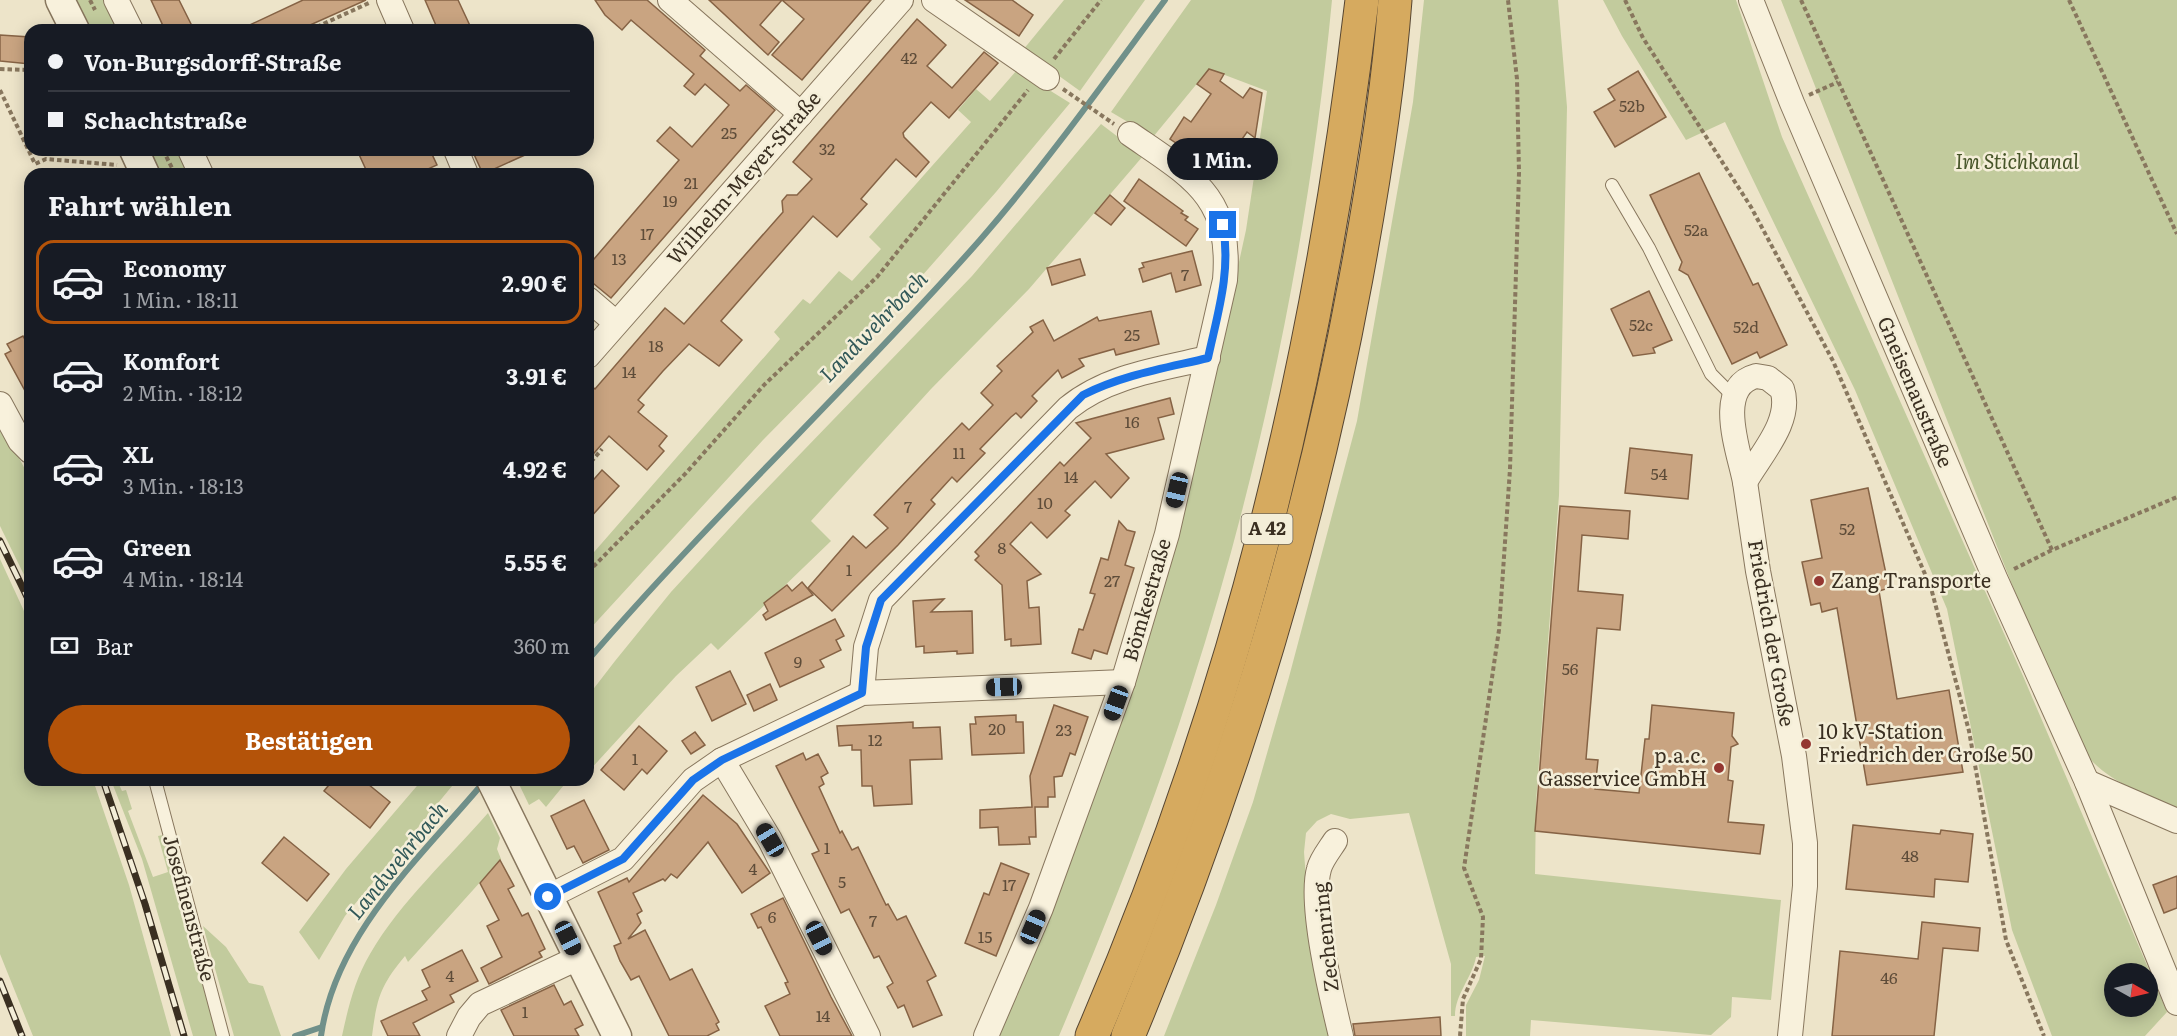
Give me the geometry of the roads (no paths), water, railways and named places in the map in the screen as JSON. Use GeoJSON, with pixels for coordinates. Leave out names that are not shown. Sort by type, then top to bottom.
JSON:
{"type":"FeatureCollection","features":[{"type":"Feature","properties":{"kind":"highway","name":"A 42"},"geometry":{"type":"LineString","coordinates":[[1092,1036],[1172,837],[1213,716],[1265,538],[1291,432],[1322,278],[1348,117],[1362,0]]}},
{"type":"Feature","properties":{"kind":"highway","name":"A 42"},"geometry":{"type":"LineString","coordinates":[[1128,1036],[1212,824],[1264,663],[1294,555],[1343,349],[1382,115],[1395,0]]}},
{"type":"Feature","properties":{"kind":"street"},"geometry":{"type":"LineString","coordinates":[[60,0],[72,24]]}},
{"type":"Feature","properties":{"kind":"street"},"geometry":{"type":"LineString","coordinates":[[116,0],[128,24]]}},
{"type":"Feature","properties":{"kind":"street"},"geometry":{"type":"LineString","coordinates":[[389,0],[399,24]]}},
{"type":"Feature","properties":{"kind":"street"},"geometry":{"type":"LineString","coordinates":[[670,0],[801,114]]}},
{"type":"Feature","properties":{"kind":"street","name":"Wilhelm-Meyer-Straße"},"geometry":{"type":"LineString","coordinates":[[594,349],[901,0]]}},
{"type":"Feature","properties":{"kind":"street"},"geometry":{"type":"LineString","coordinates":[[934,0],[1043,75]]}},
{"type":"Feature","properties":{"kind":"street","name":"Gneisenaustraße"},"geometry":{"type":"LineString","coordinates":[[1751,0],[1792,103],[1995,578],[2087,782],[2177,1003]]}},
{"type":"Feature","properties":{"kind":"street","name":"Bömkestraße"},"geometry":{"type":"LineString","coordinates":[[986,1036],[1041,908],[1123,682],[1167,534],[1225,280],[1228,252],[1223,225],[1212,201],[1192,178],[1130,134]]}},
{"type":"Feature","properties":{"kind":"street"},"geometry":{"type":"LineString","coordinates":[[594,304],[616,323]]}},
{"type":"Feature","properties":{"kind":"street"},"geometry":{"type":"LineString","coordinates":[[862,693],[866,647],[881,600],[1068,408],[1083,395],[1101,386],[1208,358]]}},
{"type":"Feature","properties":{"kind":"street"},"geometry":{"type":"LineString","coordinates":[[1733,396],[1738,385],[1746,378],[1756,376],[1775,382],[1785,397],[1782,419],[1745,482]]}},
{"type":"Feature","properties":{"kind":"street","name":"Friedrich der Große"},"geometry":{"type":"LineString","coordinates":[[1733,396],[1731,406],[1758,571],[1794,756],[1805,843],[1804,897],[1790,1036]]}},
{"type":"Feature","properties":{"kind":"street"},"geometry":{"type":"LineString","coordinates":[[0,404],[24,445]]}},
{"type":"Feature","properties":{"kind":"street"},"geometry":{"type":"LineString","coordinates":[[548,897],[623,859],[693,780],[722,760],[862,693],[1123,682]]}},
{"type":"Feature","properties":{"kind":"street"},"geometry":{"type":"LineString","coordinates":[[722,760],[770,840],[868,1036]]}},
{"type":"Feature","properties":{"kind":"street"},"geometry":{"type":"LineString","coordinates":[[2087,782],[2177,821]]}},
{"type":"Feature","properties":{"kind":"street"},"geometry":{"type":"LineString","coordinates":[[495,789],[616,1036]]}},
{"type":"Feature","properties":{"kind":"street","name":"Zechenring"},"geometry":{"type":"LineString","coordinates":[[1335,841],[1319,869],[1317,901],[1327,976],[1341,1036]]}},
{"type":"Feature","properties":{"kind":"street"},"geometry":{"type":"LineString","coordinates":[[459,1036],[469,1017],[480,1004],[578,958]]}},
{"type":"Feature","properties":{"kind":"lane"},"geometry":{"type":"LineString","coordinates":[[1612,185],[1649,248],[1711,374],[1733,396]]}},
{"type":"Feature","properties":{"kind":"lane","name":"Josefinenstraße"},"geometry":{"type":"LineString","coordinates":[[157,786],[223,1036]]}},
{"type":"Feature","properties":{"kind":"waterway","name":"Landwehrbach"},"geometry":{"type":"LineString","coordinates":[[594,653],[684,553],[883,346],[980,240],[1052,152],[1165,0]]}},
{"type":"Feature","properties":{"kind":"waterway","name":"Landwehrbach"},"geometry":{"type":"LineString","coordinates":[[321,1036],[329,999],[343,964],[362,931],[408,869],[480,786]]}},
{"type":"Feature","properties":{"kind":"waterway"},"geometry":{"type":"LineString","coordinates":[[295,1036],[322,1027]]}},
{"type":"Feature","properties":{"kind":"railway"},"geometry":{"type":"LineString","coordinates":[[0,541],[24,591]]}},
{"type":"Feature","properties":{"kind":"railway"},"geometry":{"type":"LineString","coordinates":[[105,786],[145,904],[184,1036]]}},
{"type":"Feature","properties":{"kind":"railway"},"geometry":{"type":"LineString","coordinates":[[0,981],[22,1036]]}},
{"type":"Feature","properties":{"kind":"place","name":"Zang Transporte"},"geometry":{"type":"Point","coordinates":[1819,581]}},
{"type":"Feature","properties":{"kind":"place","name":"10 kV-Station Friedrich der Große 50"},"geometry":{"type":"Point","coordinates":[1806,744]}},
{"type":"Feature","properties":{"kind":"place","name":"p.a.c. Gasservice GmbH"},"geometry":{"type":"Point","coordinates":[1719,768]}},
{"type":"Feature","properties":{"kind":"park label","name":"Im Stichkanal"},"geometry":{"type":"Point","coordinates":[2017,162]}}]}
